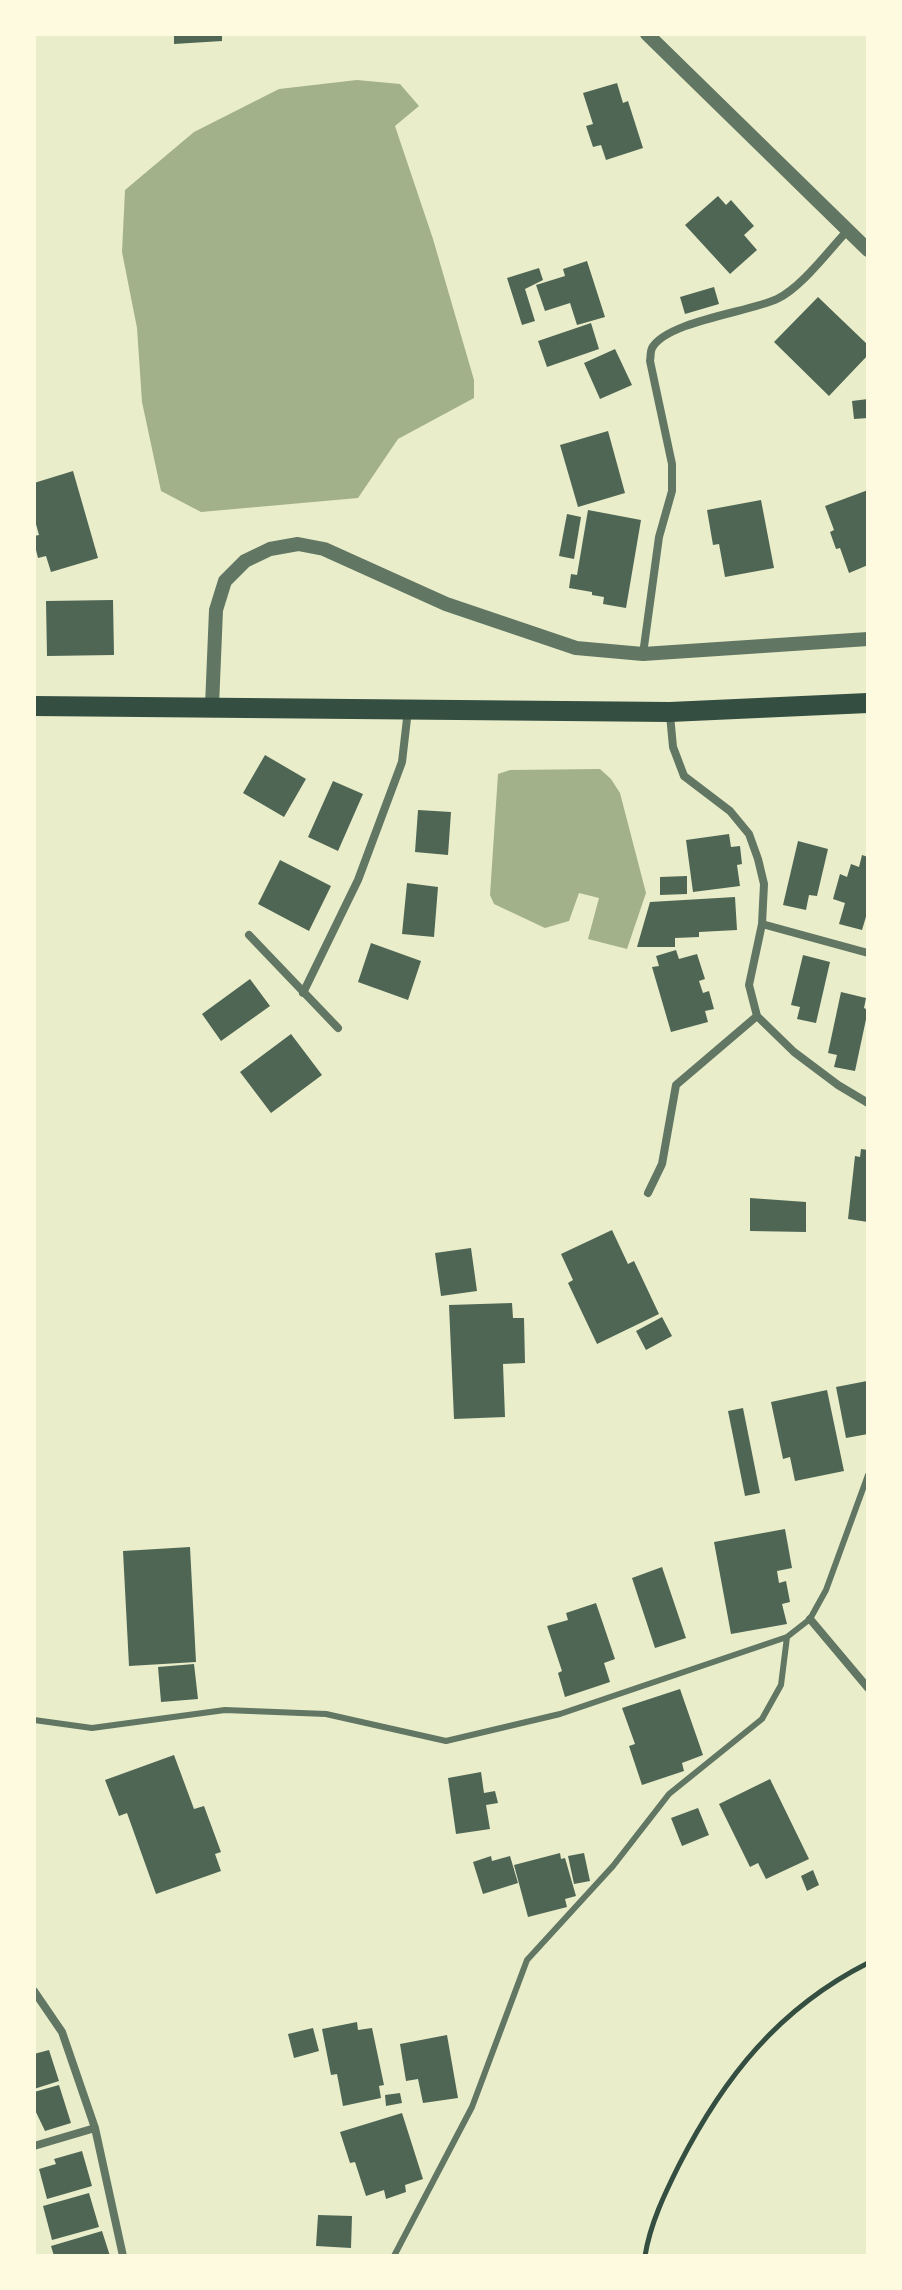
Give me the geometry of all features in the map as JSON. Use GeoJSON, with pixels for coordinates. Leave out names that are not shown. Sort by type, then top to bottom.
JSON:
{"type":"FeatureCollection","features":[{"type":"Feature","properties":{"kind":"main road"},"geometry":{"type":"LineString","coordinates":[[34,706],[670,712],[868,703]]}},
{"type":"Feature","properties":{"kind":"street"},"geometry":{"type":"LineString","coordinates":[[647,34],[868,250]]}},
{"type":"Feature","properties":{"kind":"street"},"geometry":{"type":"LineString","coordinates":[[643,654],[659,537],[672,491],[672,464],[650,361],[652,348],[666,336],[687,327],[780,298],[848,230]]}},
{"type":"Feature","properties":{"kind":"street"},"geometry":{"type":"LineString","coordinates":[[212,706],[216,610],[225,581],[245,561],[270,549],[298,544],[324,549],[446,604],[576,648],[643,654],[868,639]]}},
{"type":"Feature","properties":{"kind":"street"},"geometry":{"type":"LineString","coordinates":[[303,993],[358,880],[402,762],[408,710]]}},
{"type":"Feature","properties":{"kind":"street"},"geometry":{"type":"LineString","coordinates":[[670,712],[673,747],[684,776],[730,811],[749,834],[764,884],[762,924],[749,985],[757,1016],[794,1052],[868,1103]]}},
{"type":"Feature","properties":{"kind":"street"},"geometry":{"type":"LineString","coordinates":[[762,924],[868,953]]}},
{"type":"Feature","properties":{"kind":"street"},"geometry":{"type":"LineString","coordinates":[[249,935],[338,1028]]}},
{"type":"Feature","properties":{"kind":"street"},"geometry":{"type":"LineString","coordinates":[[648,1193],[662,1164],[676,1085],[757,1016]]}},
{"type":"Feature","properties":{"kind":"street"},"geometry":{"type":"LineString","coordinates":[[810,1619],[868,1688]]}},
{"type":"Feature","properties":{"kind":"street"},"geometry":{"type":"LineString","coordinates":[[34,1991],[62,2032],[95,2128],[123,2256]]}},
{"type":"Feature","properties":{"kind":"street"},"geometry":{"type":"LineString","coordinates":[[34,2146],[95,2128]]}},
{"type":"Feature","properties":{"kind":"lane"},"geometry":{"type":"LineString","coordinates":[[34,1720],[92,1728],[225,1710],[326,1714],[446,1741],[560,1714],[787,1637],[810,1619],[826,1590],[868,1475]]}},
{"type":"Feature","properties":{"kind":"lane"},"geometry":{"type":"LineString","coordinates":[[394,2256],[472,2107],[527,1960],[613,1866],[669,1794],[762,1719],[781,1685],[787,1637]]}},
{"type":"Feature","properties":{"kind":"path"},"geometry":{"type":"LineString","coordinates":[[645,2256],[663,2197],[720,2092],[765,2036],[804,2002],[868,1963]]}},
{"type":"Feature","properties":{"kind":"shaded area"},"geometry":{"type":"Polygon","coordinates":[[[357,80],[400,84],[419,106],[395,126],[433,239],[474,380],[474,398],[398,439],[358,498],[201,512],[161,491],[142,402],[137,328],[122,252],[125,190],[194,132],[279,89],[357,80]]]}},
{"type":"Feature","properties":{"kind":"shaded area"},"geometry":{"type":"Polygon","coordinates":[[[600,769],[620,793],[646,893],[627,949],[588,939],[599,898],[579,893],[569,921],[545,928],[494,904],[490,895],[498,774],[510,770],[600,769]]]}},
{"type":"Feature","properties":{"kind":"building"},"geometry":{"type":"Polygon","coordinates":[[[174,34],[222,34],[222,41],[174,44],[174,34]]]}},
{"type":"Feature","properties":{"kind":"building"},"geometry":{"type":"Polygon","coordinates":[[[617,83],[623,103],[628,101],[643,148],[606,160],[601,145],[593,147],[586,126],[593,124],[583,93],[617,83]]]}},
{"type":"Feature","properties":{"kind":"building"},"geometry":{"type":"Polygon","coordinates":[[[718,196],[726,205],[731,200],[754,226],[744,235],[757,250],[730,274],[685,225],[718,196]]]}},
{"type":"Feature","properties":{"kind":"building"},"geometry":{"type":"Polygon","coordinates":[[[587,261],[605,317],[577,325],[570,303],[545,311],[536,285],[565,276],[563,269],[587,261]]]}},
{"type":"Feature","properties":{"kind":"building"},"geometry":{"type":"Polygon","coordinates":[[[539,268],[543,280],[525,289],[535,321],[522,325],[507,278],[539,268]]]}},
{"type":"Feature","properties":{"kind":"building"},"geometry":{"type":"Polygon","coordinates":[[[714,287],[719,304],[685,314],[680,297],[714,287]]]}},
{"type":"Feature","properties":{"kind":"building"},"geometry":{"type":"Polygon","coordinates":[[[818,297],[868,345],[868,355],[829,396],[774,342],[818,297]]]}},
{"type":"Feature","properties":{"kind":"building"},"geometry":{"type":"Polygon","coordinates":[[[591,323],[599,349],[547,367],[538,341],[591,323]]]}},
{"type":"Feature","properties":{"kind":"building"},"geometry":{"type":"Polygon","coordinates":[[[615,349],[632,385],[600,399],[584,363],[615,349]]]}},
{"type":"Feature","properties":{"kind":"building"},"geometry":{"type":"Polygon","coordinates":[[[868,399],[868,418],[854,419],[852,401],[868,399]]]}},
{"type":"Feature","properties":{"kind":"building"},"geometry":{"type":"Polygon","coordinates":[[[608,431],[625,493],[578,507],[560,445],[608,431]]]}},
{"type":"Feature","properties":{"kind":"building"},"geometry":{"type":"Polygon","coordinates":[[[73,471],[98,558],[51,572],[46,556],[38,558],[34,542],[34,536],[39,535],[34,517],[34,483],[73,471]]]}},
{"type":"Feature","properties":{"kind":"building"},"geometry":{"type":"Polygon","coordinates":[[[868,490],[868,565],[849,573],[840,548],[836,549],[830,532],[834,530],[825,506],[868,490]]]}},
{"type":"Feature","properties":{"kind":"building"},"geometry":{"type":"Polygon","coordinates":[[[761,500],[774,568],[725,577],[719,544],[713,545],[707,510],[761,500]]]}},
{"type":"Feature","properties":{"kind":"building"},"geometry":{"type":"Polygon","coordinates":[[[588,510],[641,520],[626,608],[603,604],[604,597],[592,595],[592,592],[569,588],[571,574],[577,575],[588,510]]]}},
{"type":"Feature","properties":{"kind":"building"},"geometry":{"type":"Polygon","coordinates":[[[567,514],[581,517],[574,559],[559,556],[567,514]]]}},
{"type":"Feature","properties":{"kind":"building"},"geometry":{"type":"Polygon","coordinates":[[[113,600],[114,655],[47,656],[46,601],[113,600]]]}},
{"type":"Feature","properties":{"kind":"building"},"geometry":{"type":"Polygon","coordinates":[[[265,755],[306,779],[284,817],[243,793],[265,755]]]}},
{"type":"Feature","properties":{"kind":"building"},"geometry":{"type":"Polygon","coordinates":[[[333,781],[363,794],[338,851],[308,837],[333,781]]]}},
{"type":"Feature","properties":{"kind":"building"},"geometry":{"type":"Polygon","coordinates":[[[418,810],[451,812],[448,855],[415,852],[418,810]]]}},
{"type":"Feature","properties":{"kind":"building"},"geometry":{"type":"Polygon","coordinates":[[[729,834],[731,847],[740,846],[742,864],[737,865],[740,886],[693,892],[686,840],[729,834]]]}},
{"type":"Feature","properties":{"kind":"building"},"geometry":{"type":"Polygon","coordinates":[[[798,841],[828,849],[817,896],[809,895],[806,910],[783,905],[798,841]]]}},
{"type":"Feature","properties":{"kind":"building"},"geometry":{"type":"Polygon","coordinates":[[[862,855],[868,857],[868,910],[862,930],[839,924],[845,903],[833,899],[840,874],[847,877],[851,864],[859,867],[862,855]]]}},
{"type":"Feature","properties":{"kind":"building"},"geometry":{"type":"Polygon","coordinates":[[[280,860],[331,886],[309,931],[258,904],[280,860]]]}},
{"type":"Feature","properties":{"kind":"building"},"geometry":{"type":"Polygon","coordinates":[[[687,876],[687,894],[660,895],[660,877],[687,876]]]}},
{"type":"Feature","properties":{"kind":"building"},"geometry":{"type":"Polygon","coordinates":[[[407,883],[438,887],[434,937],[402,934],[407,883]]]}},
{"type":"Feature","properties":{"kind":"building"},"geometry":{"type":"Polygon","coordinates":[[[735,897],[737,930],[699,932],[699,937],[675,938],[675,947],[637,947],[650,902],[735,897]]]}},
{"type":"Feature","properties":{"kind":"building"},"geometry":{"type":"Polygon","coordinates":[[[371,943],[421,961],[408,1000],[358,982],[371,943]]]}},
{"type":"Feature","properties":{"kind":"building"},"geometry":{"type":"Polygon","coordinates":[[[676,950],[679,959],[697,954],[705,979],[699,981],[703,993],[709,991],[714,1009],[705,1011],[708,1022],[671,1032],[652,967],[659,966],[656,956],[676,950]]]}},
{"type":"Feature","properties":{"kind":"building"},"geometry":{"type":"Polygon","coordinates":[[[803,955],[830,962],[816,1023],[797,1019],[800,1007],[791,1005],[803,955]]]}},
{"type":"Feature","properties":{"kind":"building"},"geometry":{"type":"Polygon","coordinates":[[[250,979],[270,1006],[221,1041],[202,1014],[250,979]]]}},
{"type":"Feature","properties":{"kind":"building"},"geometry":{"type":"Polygon","coordinates":[[[841,992],[866,998],[864,1008],[868,1010],[855,1071],[834,1067],[837,1055],[828,1053],[841,992]]]}},
{"type":"Feature","properties":{"kind":"building"},"geometry":{"type":"Polygon","coordinates":[[[291,1034],[322,1075],[271,1113],[240,1072],[291,1034]]]}},
{"type":"Feature","properties":{"kind":"building"},"geometry":{"type":"Polygon","coordinates":[[[861,1149],[868,1150],[868,1222],[848,1219],[855,1156],[860,1157],[861,1149]]]}},
{"type":"Feature","properties":{"kind":"building"},"geometry":{"type":"Polygon","coordinates":[[[750,1198],[806,1202],[806,1232],[750,1231],[750,1198]]]}},
{"type":"Feature","properties":{"kind":"building"},"geometry":{"type":"Polygon","coordinates":[[[612,1230],[628,1264],[634,1261],[659,1314],[597,1344],[568,1283],[573,1280],[561,1254],[612,1230]]]}},
{"type":"Feature","properties":{"kind":"building"},"geometry":{"type":"Polygon","coordinates":[[[471,1248],[477,1291],[441,1296],[435,1253],[471,1248]]]}},
{"type":"Feature","properties":{"kind":"building"},"geometry":{"type":"Polygon","coordinates":[[[512,1303],[513,1318],[524,1318],[525,1363],[503,1364],[505,1417],[454,1419],[449,1305],[512,1303]]]}},
{"type":"Feature","properties":{"kind":"building"},"geometry":{"type":"Polygon","coordinates":[[[662,1317],[672,1336],[646,1350],[636,1331],[662,1317]]]}},
{"type":"Feature","properties":{"kind":"building"},"geometry":{"type":"Polygon","coordinates":[[[867,1381],[868,1434],[846,1438],[836,1387],[867,1381]]]}},
{"type":"Feature","properties":{"kind":"building"},"geometry":{"type":"Polygon","coordinates":[[[827,1390],[844,1471],[795,1481],[790,1457],[783,1459],[771,1402],[827,1390]]]}},
{"type":"Feature","properties":{"kind":"building"},"geometry":{"type":"Polygon","coordinates":[[[743,1408],[760,1493],[745,1496],[728,1411],[743,1408]]]}},
{"type":"Feature","properties":{"kind":"building"},"geometry":{"type":"Polygon","coordinates":[[[785,1529],[792,1568],[777,1571],[779,1583],[786,1581],[790,1602],[782,1604],[787,1624],[731,1634],[714,1542],[785,1529]]]}},
{"type":"Feature","properties":{"kind":"building"},"geometry":{"type":"Polygon","coordinates":[[[190,1547],[196,1662],[129,1666],[123,1551],[190,1547]]]}},
{"type":"Feature","properties":{"kind":"building"},"geometry":{"type":"Polygon","coordinates":[[[662,1567],[686,1638],[655,1648],[632,1578],[662,1567]]]}},
{"type":"Feature","properties":{"kind":"building"},"geometry":{"type":"Polygon","coordinates":[[[596,1603],[615,1659],[604,1663],[610,1682],[565,1697],[558,1673],[562,1671],[547,1626],[568,1620],[566,1613],[596,1603]]]}},
{"type":"Feature","properties":{"kind":"building"},"geometry":{"type":"Polygon","coordinates":[[[194,1664],[198,1699],[161,1702],[158,1667],[194,1664]]]}},
{"type":"Feature","properties":{"kind":"building"},"geometry":{"type":"Polygon","coordinates":[[[680,1689],[703,1755],[682,1763],[684,1771],[642,1785],[629,1746],[635,1744],[622,1708],[680,1689]]]}},
{"type":"Feature","properties":{"kind":"building"},"geometry":{"type":"Polygon","coordinates":[[[174,1755],[194,1809],[204,1806],[221,1852],[215,1854],[221,1871],[156,1894],[127,1813],[119,1816],[105,1780],[174,1755]]]}},
{"type":"Feature","properties":{"kind":"building"},"geometry":{"type":"Polygon","coordinates":[[[481,1772],[484,1793],[495,1791],[498,1803],[486,1805],[490,1829],[456,1834],[448,1778],[481,1772]]]}},
{"type":"Feature","properties":{"kind":"building"},"geometry":{"type":"Polygon","coordinates":[[[770,1779],[809,1859],[766,1879],[758,1863],[750,1867],[719,1804],[770,1779]]]}},
{"type":"Feature","properties":{"kind":"building"},"geometry":{"type":"Polygon","coordinates":[[[698,1808],[709,1835],[682,1846],[671,1818],[698,1808]]]}},
{"type":"Feature","properties":{"kind":"building"},"geometry":{"type":"Polygon","coordinates":[[[560,1853],[561,1859],[565,1858],[576,1896],[565,1899],[567,1907],[528,1917],[514,1865],[560,1853]]]}},
{"type":"Feature","properties":{"kind":"building"},"geometry":{"type":"Polygon","coordinates":[[[584,1853],[590,1881],[574,1884],[568,1856],[584,1853]]]}},
{"type":"Feature","properties":{"kind":"building"},"geometry":{"type":"Polygon","coordinates":[[[491,1856],[492,1861],[510,1856],[518,1883],[483,1894],[473,1862],[491,1856]]]}},
{"type":"Feature","properties":{"kind":"building"},"geometry":{"type":"Polygon","coordinates":[[[813,1870],[819,1885],[807,1891],[801,1876],[813,1870]]]}},
{"type":"Feature","properties":{"kind":"building"},"geometry":{"type":"Polygon","coordinates":[[[357,2022],[358,2030],[372,2028],[384,2085],[379,2086],[381,2098],[343,2106],[337,2074],[331,2075],[322,2029],[357,2022]]]}},
{"type":"Feature","properties":{"kind":"building"},"geometry":{"type":"Polygon","coordinates":[[[313,2028],[319,2051],[294,2058],[288,2034],[313,2028]]]}},
{"type":"Feature","properties":{"kind":"building"},"geometry":{"type":"Polygon","coordinates":[[[447,2035],[458,2098],[423,2103],[418,2079],[406,2081],[400,2044],[447,2035]]]}},
{"type":"Feature","properties":{"kind":"building"},"geometry":{"type":"Polygon","coordinates":[[[49,2050],[59,2081],[34,2089],[34,2054],[49,2050]]]}},
{"type":"Feature","properties":{"kind":"building"},"geometry":{"type":"Polygon","coordinates":[[[59,2085],[71,2123],[45,2131],[34,2108],[34,2092],[59,2085]]]}},
{"type":"Feature","properties":{"kind":"building"},"geometry":{"type":"Polygon","coordinates":[[[400,2093],[402,2103],[386,2106],[385,2095],[400,2093]]]}},
{"type":"Feature","properties":{"kind":"building"},"geometry":{"type":"Polygon","coordinates":[[[402,2113],[423,2179],[405,2185],[406,2192],[386,2199],[384,2190],[366,2196],[355,2162],[350,2163],[340,2132],[402,2113]]]}},
{"type":"Feature","properties":{"kind":"building"},"geometry":{"type":"Polygon","coordinates":[[[82,2151],[92,2186],[47,2199],[39,2169],[56,2164],[54,2159],[82,2151]]]}},
{"type":"Feature","properties":{"kind":"building"},"geometry":{"type":"Polygon","coordinates":[[[89,2193],[99,2227],[52,2240],[43,2206],[89,2193]]]}},
{"type":"Feature","properties":{"kind":"building"},"geometry":{"type":"Polygon","coordinates":[[[318,2215],[352,2216],[351,2248],[316,2246],[318,2215]]]}},
{"type":"Feature","properties":{"kind":"building"},"geometry":{"type":"Polygon","coordinates":[[[102,2231],[110,2256],[54,2256],[51,2246],[102,2231]]]}}]}
